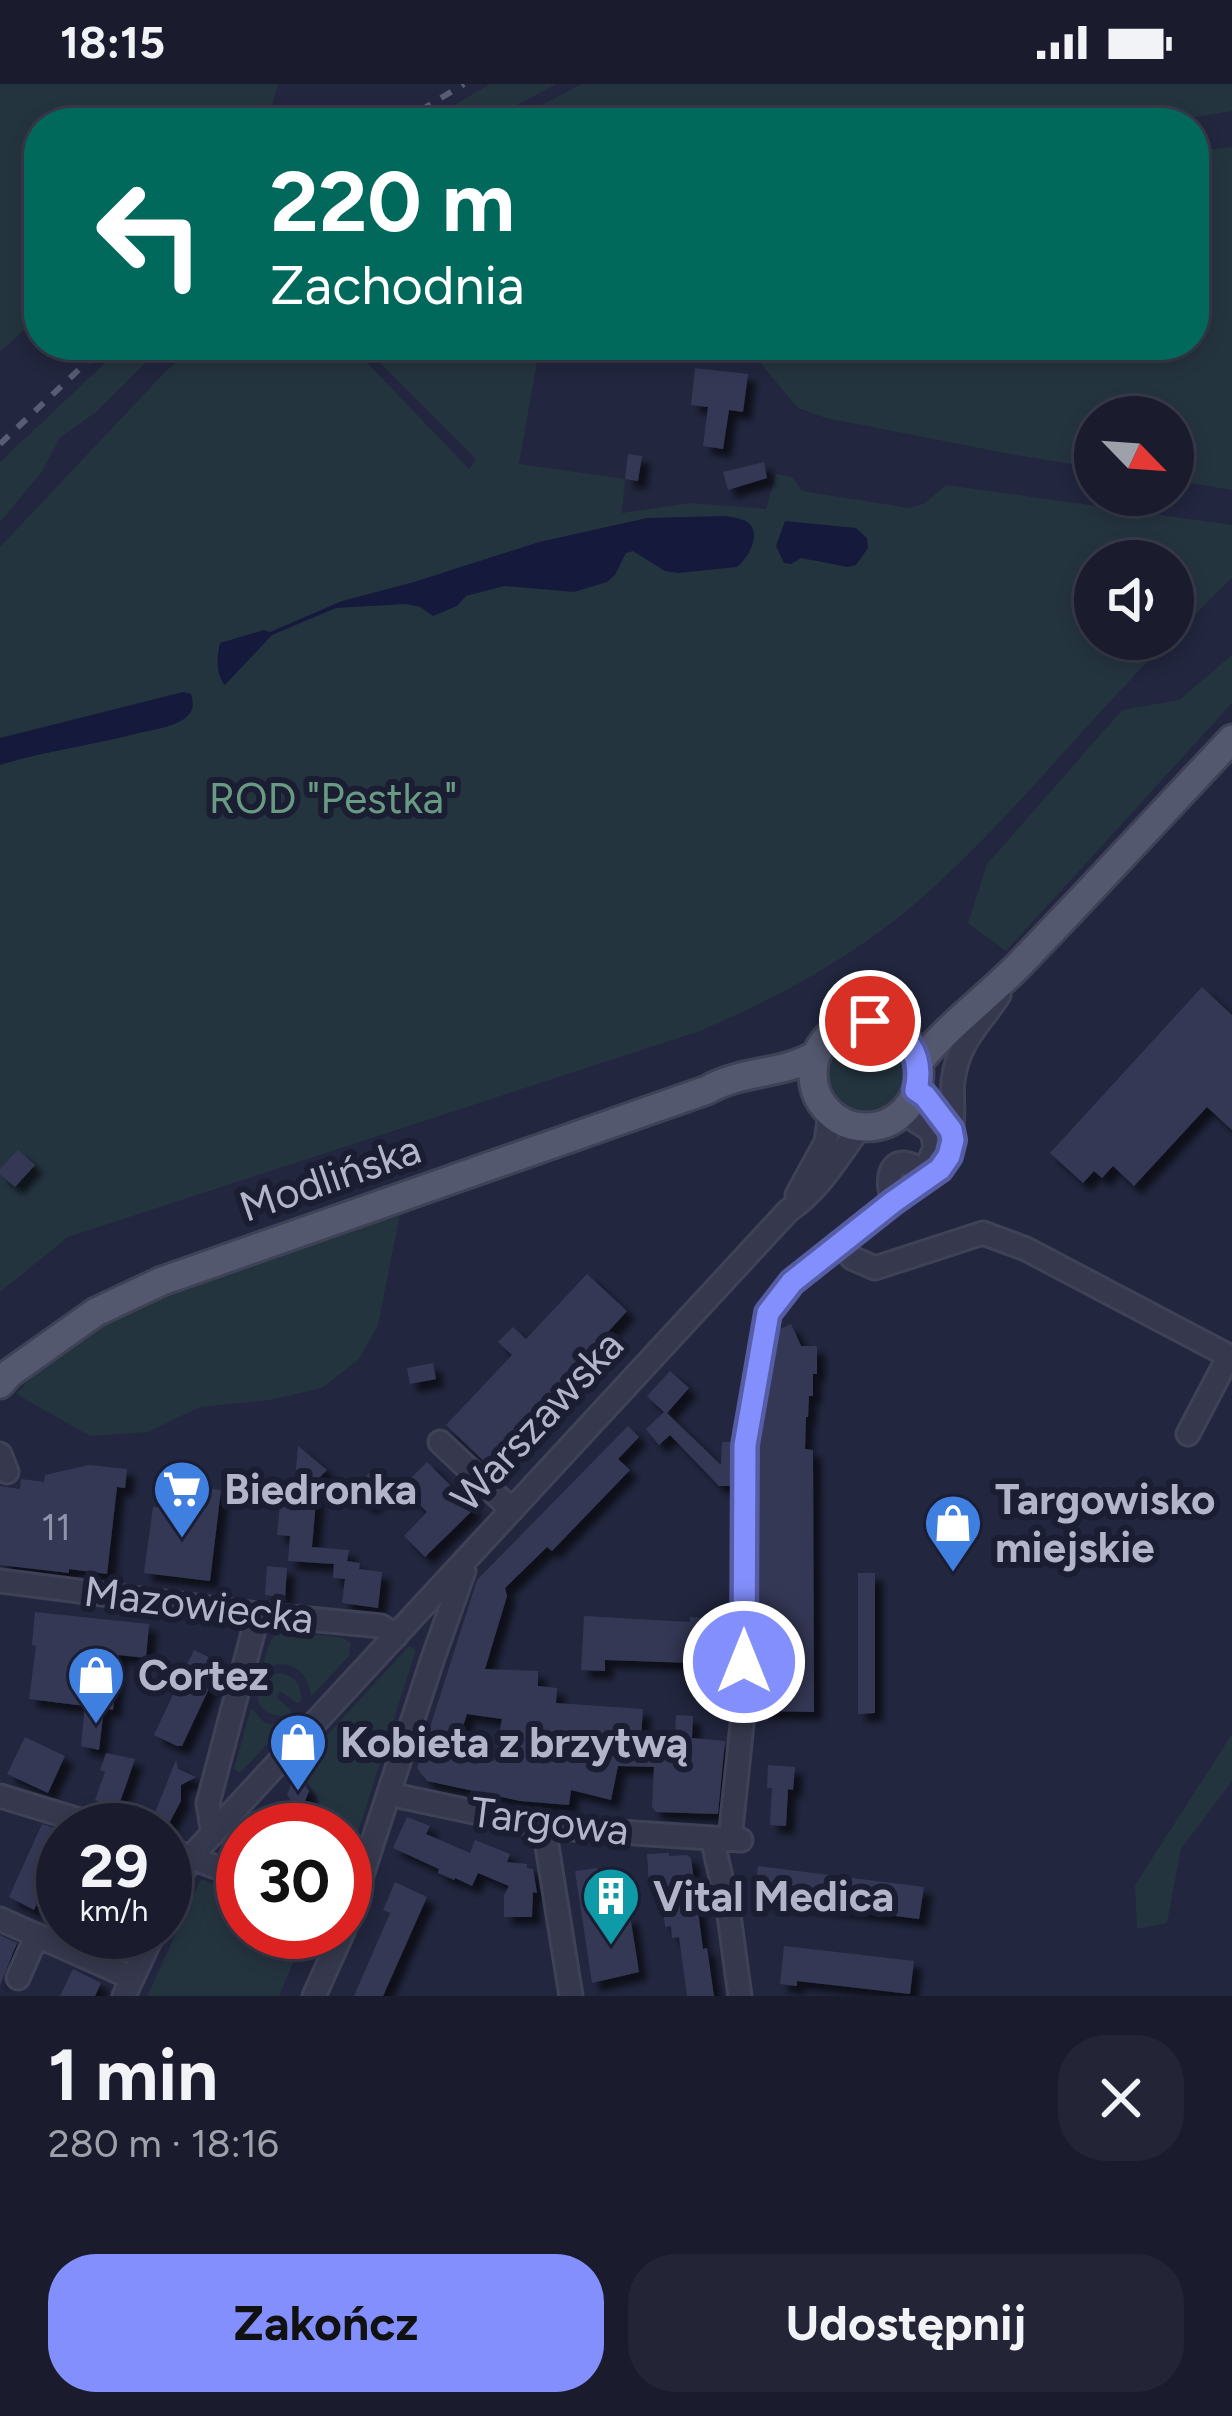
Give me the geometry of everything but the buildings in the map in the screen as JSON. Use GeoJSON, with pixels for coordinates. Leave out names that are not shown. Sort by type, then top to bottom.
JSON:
{"type":"FeatureCollection","features":[{"type":"Feature","properties":{"kind":"main road"},"geometry":{"type":"LineString","coordinates":[[917,1077],[914,1050],[900,1033],[884,1024],[857,1021],[832,1033],[813,1068],[824,1104],[846,1124],[874,1126],[897,1117],[910,1104],[930,1048],[979,1005],[1232,739]]}},
{"type":"Feature","properties":{"kind":"main road"},"geometry":{"type":"LineString","coordinates":[[900,1033],[929,1023],[1021,962]]}},
{"type":"Feature","properties":{"kind":"main road","name":"Modlińska"},"geometry":{"type":"LineString","coordinates":[[0,1384],[96,1312],[162,1281],[707,1090],[727,1079],[802,1064],[816,1055]]}},
{"type":"Feature","properties":{"kind":"main road","name":"Modlińska"},"geometry":{"type":"LineString","coordinates":[[707,1090],[785,1088],[824,1104]]}},
{"type":"Feature","properties":{"kind":"street"},"geometry":{"type":"LineString","coordinates":[[922,1177],[940,1169],[949,1156],[958,1054],[1021,962]]}},
{"type":"Feature","properties":{"kind":"street"},"geometry":{"type":"LineString","coordinates":[[917,1077],[951,1130]]}},
{"type":"Feature","properties":{"kind":"street","name":"Warszawska"},"geometry":{"type":"LineString","coordinates":[[788,1211],[826,1142],[824,1104]]}},
{"type":"Feature","properties":{"kind":"street"},"geometry":{"type":"LineString","coordinates":[[897,1117],[910,1117],[932,1131],[935,1148],[922,1177]]}},
{"type":"Feature","properties":{"kind":"street","name":"Warszawska"},"geometry":{"type":"LineString","coordinates":[[192,1856],[788,1211],[808,1197],[860,1127]]}},
{"type":"Feature","properties":{"kind":"street"},"geometry":{"type":"LineString","coordinates":[[740,1996],[728,1908],[728,1839],[744,1706],[745,1445],[768,1313],[792,1282],[893,1202],[888,1181],[893,1168],[907,1162],[922,1177]]}},
{"type":"Feature","properties":{"kind":"street"},"geometry":{"type":"LineString","coordinates":[[840,1244],[852,1258],[874,1268],[983,1233],[1026,1249],[1228,1356],[1188,1434]]}},
{"type":"Feature","properties":{"kind":"street"},"geometry":{"type":"LineString","coordinates":[[792,1282],[806,1302]]}},
{"type":"Feature","properties":{"kind":"street"},"geometry":{"type":"LineString","coordinates":[[440,1442],[512,1510]]}},
{"type":"Feature","properties":{"kind":"street"},"geometry":{"type":"LineString","coordinates":[[372,1845],[471,1554]]}},
{"type":"Feature","properties":{"kind":"street","name":"Mazowiecka"},"geometry":{"type":"LineString","coordinates":[[0,1581],[381,1626],[396,1636]]}},
{"type":"Feature","properties":{"kind":"street"},"geometry":{"type":"LineString","coordinates":[[418,1612],[434,1630],[433,1658]]}},
{"type":"Feature","properties":{"kind":"street"},"geometry":{"type":"LineString","coordinates":[[213,1834],[208,1803],[258,1614]]}},
{"type":"Feature","properties":{"kind":"street","name":"Targowa"},"geometry":{"type":"LineString","coordinates":[[389,1794],[544,1827],[728,1839]]}},
{"type":"Feature","properties":{"kind":"street"},"geometry":{"type":"LineString","coordinates":[[0,1796],[36,1807]]}},
{"type":"Feature","properties":{"kind":"street"},"geometry":{"type":"LineString","coordinates":[[544,1827],[571,1996]]}},
{"type":"Feature","properties":{"kind":"street"},"geometry":{"type":"LineString","coordinates":[[0,1919],[36,1935]]}},
{"type":"Feature","properties":{"kind":"street"},"geometry":{"type":"LineString","coordinates":[[18,1978],[36,1937]]}},
{"type":"Feature","properties":{"kind":"street"},"geometry":{"type":"LineString","coordinates":[[79,1959],[128,1987],[141,1959]]}},
{"type":"Feature","properties":{"kind":"street"},"geometry":{"type":"LineString","coordinates":[[314,1996],[330,1959]]}},
{"type":"Feature","properties":{"kind":"green space"},"geometry":{"type":"Polygon","coordinates":[[[0,84],[278,84],[271,108],[24,108],[24,330],[0,352],[0,84]]]}},
{"type":"Feature","properties":{"kind":"green space"},"geometry":{"type":"Polygon","coordinates":[[[490,84],[556,84],[512,108],[450,108],[490,84]]]}},
{"type":"Feature","properties":{"kind":"green space"},"geometry":{"type":"Polygon","coordinates":[[[582,84],[1232,84],[1232,111],[1209,115],[1209,108],[536,108],[582,84]]]}},
{"type":"Feature","properties":{"kind":"green space"},"geometry":{"type":"Polygon","coordinates":[[[1232,147],[1232,490],[1194,484],[1194,396],[1074,396],[1074,465],[826,418],[798,408],[758,360],[1209,360],[1209,149],[1232,147]]]}},
{"type":"Feature","properties":{"kind":"green space"},"geometry":{"type":"Polygon","coordinates":[[[108,360],[148,360],[96,412],[60,438],[41,473],[0,522],[0,462],[108,360]]]}},
{"type":"Feature","properties":{"kind":"green space","name":"ROD \"Pestka\""},"geometry":{"type":"Polygon","coordinates":[[[179,360],[364,360],[469,469],[476,459],[377,360],[537,360],[519,464],[625,479],[622,513],[691,503],[766,509],[776,474],[792,477],[802,491],[909,508],[925,503],[946,485],[1074,503],[1074,516],[1168,516],[1232,525],[1232,578],[1194,615],[1194,540],[1074,540],[1074,660],[1150,660],[935,886],[824,969],[700,1031],[68,1237],[0,1292],[0,547],[179,360]]]}},
{"type":"Feature","properties":{"kind":"green space"},"geometry":{"type":"Polygon","coordinates":[[[1232,655],[1232,703],[1006,951],[968,923],[987,864],[1122,710],[1179,700],[1232,655]]]}},
{"type":"Feature","properties":{"kind":"green space"},"geometry":{"type":"Polygon","coordinates":[[[866,1033],[895,1045],[907,1074],[895,1103],[866,1115],[837,1103],[825,1074],[837,1045],[866,1033]]]}},
{"type":"Feature","properties":{"kind":"green space"},"geometry":{"type":"Polygon","coordinates":[[[400,1214],[378,1325],[359,1359],[322,1388],[270,1400],[200,1407],[148,1432],[90,1436],[16,1394],[53,1353],[101,1318],[160,1292],[400,1214]]]}},
{"type":"Feature","properties":{"kind":"green space"},"geometry":{"type":"Polygon","coordinates":[[[286,1631],[351,1643],[349,1656],[311,1697],[306,1679],[295,1668],[280,1664],[262,1669],[271,1640],[286,1631]]]}},
{"type":"Feature","properties":{"kind":"green space"},"geometry":{"type":"Polygon","coordinates":[[[409,1646],[416,1650],[367,1803],[320,1803],[298,1767],[409,1646]]]}},
{"type":"Feature","properties":{"kind":"green space"},"geometry":{"type":"Polygon","coordinates":[[[277,1673],[293,1678],[299,1686],[301,1702],[280,1691],[277,1698],[292,1714],[270,1714],[259,1702],[260,1686],[277,1673]]]}},
{"type":"Feature","properties":{"kind":"green space"},"geometry":{"type":"Polygon","coordinates":[[[251,1708],[265,1723],[284,1726],[240,1773],[234,1769],[251,1708]]]}},
{"type":"Feature","properties":{"kind":"green space"},"geometry":{"type":"Polygon","coordinates":[[[1232,1734],[1232,1781],[1181,1849],[1167,1923],[1137,1929],[1135,1885],[1232,1734]]]}},
{"type":"Feature","properties":{"kind":"green space"},"geometry":{"type":"Polygon","coordinates":[[[201,1879],[216,1885],[216,1959],[295,1959],[279,1996],[147,1996],[164,1959],[192,1959],[192,1898],[201,1879]]]}},
{"type":"Feature","properties":{"kind":"water"},"geometry":{"type":"Polygon","coordinates":[[[724,516],[746,521],[754,532],[749,551],[737,567],[665,571],[633,551],[626,553],[607,582],[574,592],[504,586],[466,596],[457,606],[433,616],[406,604],[336,608],[272,635],[225,685],[220,676],[220,643],[270,632],[342,601],[539,542],[647,518],[724,516]]]}},
{"type":"Feature","properties":{"kind":"water"},"geometry":{"type":"Polygon","coordinates":[[[785,521],[856,528],[867,538],[868,548],[856,565],[848,567],[801,558],[784,563],[776,546],[785,521]]]}},
{"type":"Feature","properties":{"kind":"water"},"geometry":{"type":"Polygon","coordinates":[[[183,692],[191,694],[192,708],[174,724],[0,765],[0,738],[183,692]]]}},
{"type":"Feature","properties":{"kind":"railway"},"geometry":{"type":"LineString","coordinates":[[425,108],[464,84]]}},
{"type":"Feature","properties":{"kind":"railway"},"geometry":{"type":"LineString","coordinates":[[0,444],[89,360]]}},
{"type":"Feature","properties":{"kind":"place","name":"Biedronka"},"geometry":{"type":"Point","coordinates":[182,1540]}},
{"type":"Feature","properties":{"kind":"place","name":"Targowisko miejskie"},"geometry":{"type":"Point","coordinates":[953,1574]}},
{"type":"Feature","properties":{"kind":"place","name":"Cortez"},"geometry":{"type":"Point","coordinates":[96,1726]}},
{"type":"Feature","properties":{"kind":"place","name":"Kobieta z brzytwą"},"geometry":{"type":"Point","coordinates":[298,1793]}},
{"type":"Feature","properties":{"kind":"place","name":"Vital Medica"},"geometry":{"type":"Point","coordinates":[611,1947]}},
{"type":"Feature","properties":{"kind":"route"},"geometry":{"type":"LineString","coordinates":[[744,1662],[745,1445],[768,1313],[792,1282],[940,1169],[953,1140],[935,1107],[916,1090],[919,1077],[914,1050],[896,1030],[870,1021]]}}]}
